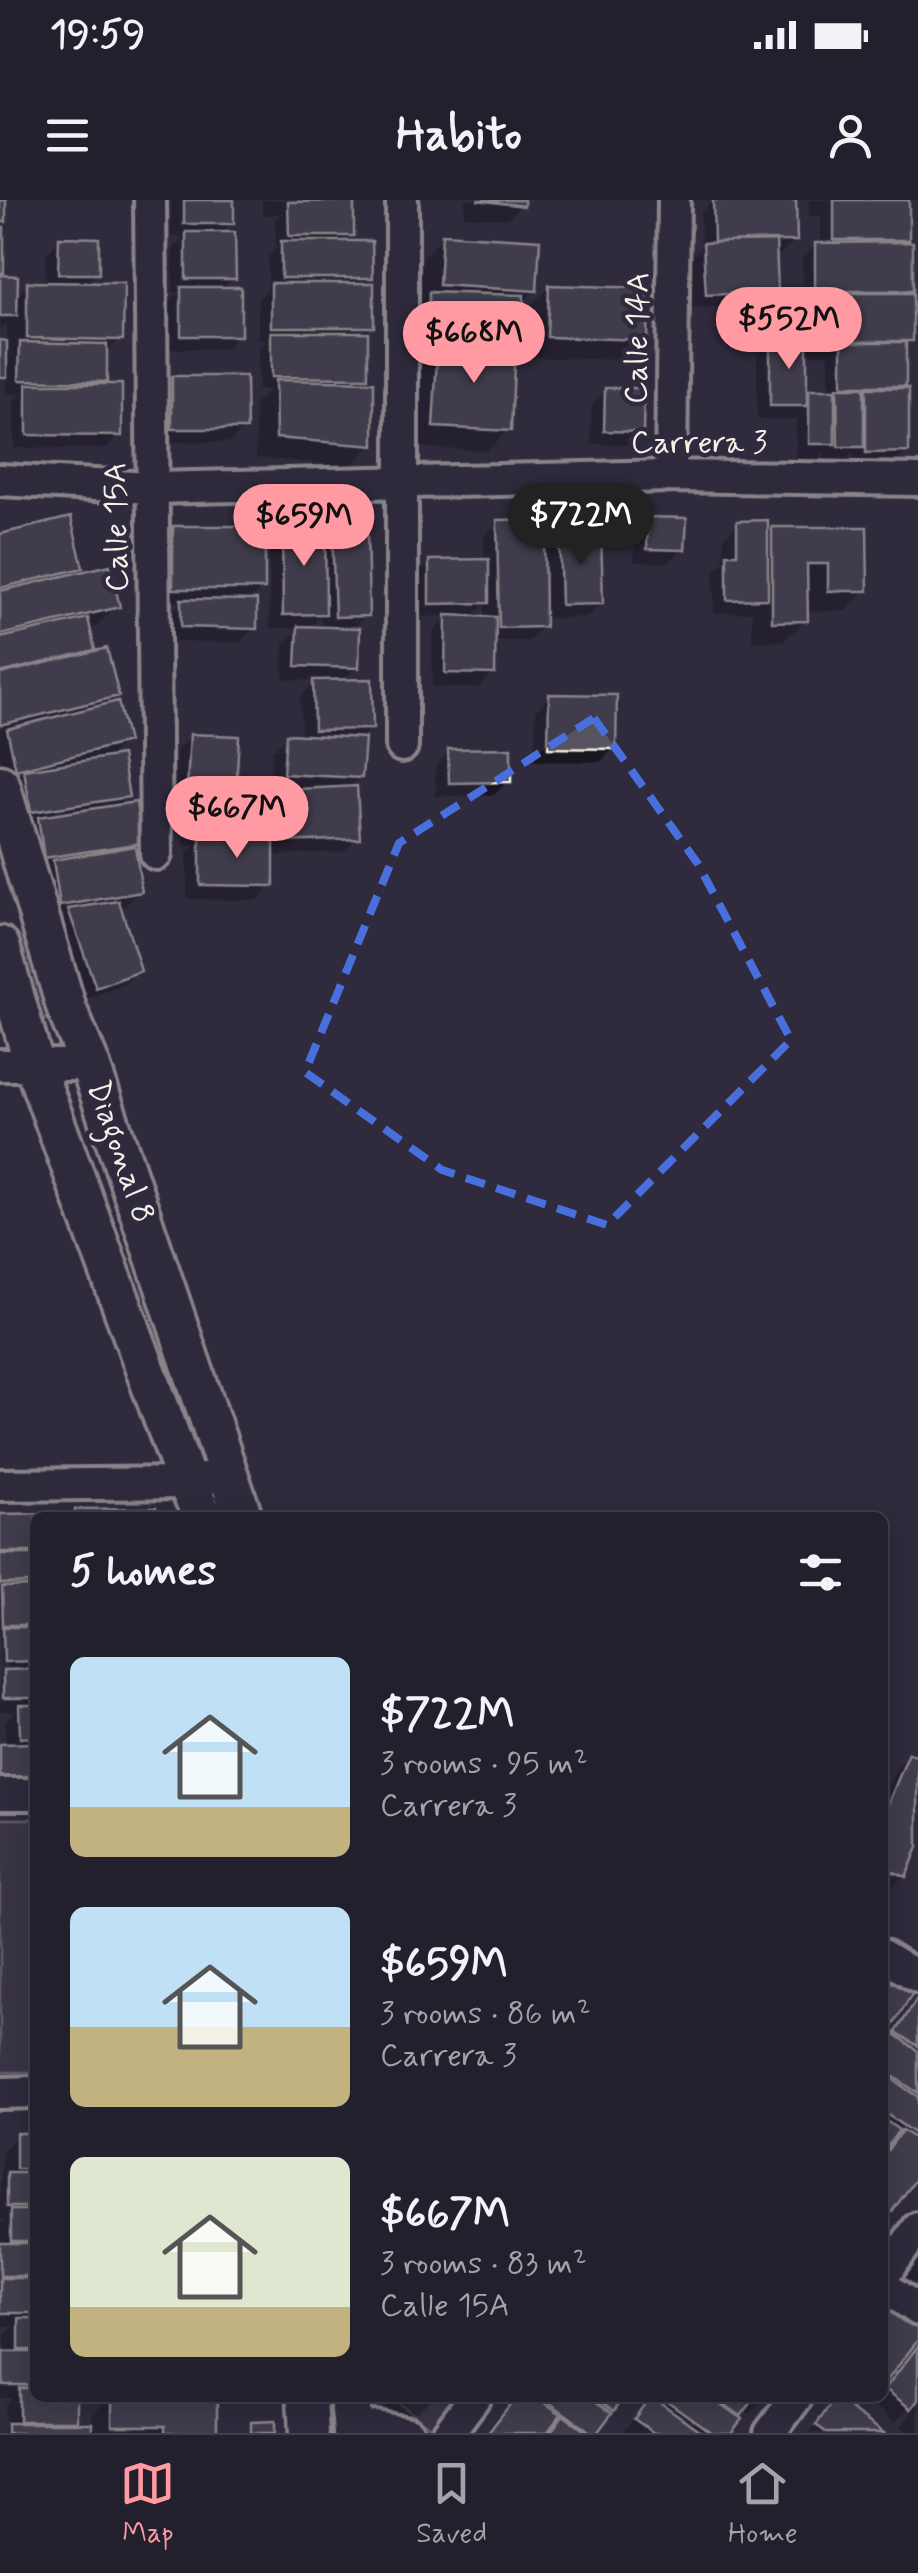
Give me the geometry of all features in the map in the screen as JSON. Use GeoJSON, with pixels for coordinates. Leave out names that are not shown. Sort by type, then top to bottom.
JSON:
{"type":"FeatureCollection","features":[{"type":"Feature","properties":{"kind":"street","name":"Calle 15A"},"geometry":{"type":"LineString","coordinates":[[150,200],[156,854]]}},
{"type":"Feature","properties":{"kind":"street"},"geometry":{"type":"LineString","coordinates":[[402,200],[402,746]]}},
{"type":"Feature","properties":{"kind":"street","name":"Calle 14A"},"geometry":{"type":"LineString","coordinates":[[671,476],[674,200]]}},
{"type":"Feature","properties":{"kind":"street","name":"Carrera 3"},"geometry":{"type":"LineString","coordinates":[[0,480],[152,488],[671,476],[918,480]]}},
{"type":"Feature","properties":{"kind":"street","name":"Diagonal 8"},"geometry":{"type":"LineString","coordinates":[[0,785],[66,1010],[90,1064],[242,1512]]}},
{"type":"Feature","properties":{"kind":"street","name":"Diagonal 8"},"geometry":{"type":"LineString","coordinates":[[0,946],[17,1065],[201,1512]]}},
{"type":"Feature","properties":{"kind":"street"},"geometry":{"type":"LineString","coordinates":[[8,1007],[66,1010]]}},
{"type":"Feature","properties":{"kind":"street"},"geometry":{"type":"LineString","coordinates":[[17,1065],[90,1064]]}},
{"type":"Feature","properties":{"kind":"street"},"geometry":{"type":"LineString","coordinates":[[0,1485],[188,1482],[231,1473]]}},
{"type":"Feature","properties":{"kind":"street"},"geometry":{"type":"LineString","coordinates":[[0,1794],[30,1794]]}},
{"type":"Feature","properties":{"kind":"street"},"geometry":{"type":"LineString","coordinates":[[888,1958],[918,1977]]}},
{"type":"Feature","properties":{"kind":"street"},"geometry":{"type":"LineString","coordinates":[[0,2093],[30,2092]]}},
{"type":"Feature","properties":{"kind":"street"},"geometry":{"type":"LineString","coordinates":[[888,2272],[918,2228]]}},
{"type":"Feature","properties":{"kind":"street"},"geometry":{"type":"LineString","coordinates":[[888,2286],[918,2310]]}},
{"type":"Feature","properties":{"kind":"street"},"geometry":{"type":"LineString","coordinates":[[306,2402],[310,2433]]}},
{"type":"Feature","properties":{"kind":"street"},"geometry":{"type":"LineString","coordinates":[[350,2402],[352,2433],[376,2427],[408,2433]]}},
{"type":"Feature","properties":{"kind":"street"},"geometry":{"type":"LineString","coordinates":[[448,2433],[471,2402]]}},
{"type":"Feature","properties":{"kind":"street"},"geometry":{"type":"LineString","coordinates":[[770,2433],[793,2402]]}},
{"type":"Feature","properties":{"kind":"highlighted area"},"geometry":{"type":"Polygon","coordinates":[[[594,718],[698,864],[791,1040],[607,1225],[442,1170],[305,1072],[399,843],[594,718]]]}},
{"type":"Feature","properties":{"kind":"shaded area"},"geometry":{"type":"Polygon","coordinates":[[[0,1819],[30,1819],[30,2072],[0,2072],[0,1819]]]}},
{"type":"Feature","properties":{"kind":"shaded area"},"geometry":{"type":"Polygon","coordinates":[[[397,2402],[459,2402],[438,2433],[397,2402]]]}},
{"type":"Feature","properties":{"kind":"building"},"geometry":{"type":"Polygon","coordinates":[[[0,200],[6,200],[6,222],[0,222],[0,200]]]}},
{"type":"Feature","properties":{"kind":"building"},"geometry":{"type":"Polygon","coordinates":[[[184,200],[234,200],[234,224],[184,224],[184,200]]]}},
{"type":"Feature","properties":{"kind":"building"},"geometry":{"type":"Polygon","coordinates":[[[477,200],[524,200],[524,206],[477,200]]]}},
{"type":"Feature","properties":{"kind":"building"},"geometry":{"type":"Polygon","coordinates":[[[713,200],[796,200],[797,241],[714,242],[713,200]]]}},
{"type":"Feature","properties":{"kind":"building"},"geometry":{"type":"Polygon","coordinates":[[[834,200],[909,200],[909,240],[834,240],[834,200]]]}},
{"type":"Feature","properties":{"kind":"building"},"geometry":{"type":"Polygon","coordinates":[[[354,201],[354,236],[289,236],[288,202],[354,201]]]}},
{"type":"Feature","properties":{"kind":"building"},"geometry":{"type":"Polygon","coordinates":[[[0,227],[4,227],[4,273],[0,273],[0,227]]]}},
{"type":"Feature","properties":{"kind":"building"},"geometry":{"type":"Polygon","coordinates":[[[186,232],[235,232],[236,279],[186,279],[186,232]]]}},
{"type":"Feature","properties":{"kind":"building"},"geometry":{"type":"Polygon","coordinates":[[[442,234],[540,240],[537,291],[439,285],[442,234]]]}},
{"type":"Feature","properties":{"kind":"building"},"geometry":{"type":"Polygon","coordinates":[[[59,237],[99,238],[99,274],[58,274],[59,237]]]}},
{"type":"Feature","properties":{"kind":"building"},"geometry":{"type":"Polygon","coordinates":[[[776,240],[778,292],[706,295],[703,243],[776,240]]]}},
{"type":"Feature","properties":{"kind":"building"},"geometry":{"type":"Polygon","coordinates":[[[281,241],[372,241],[373,278],[281,278],[281,241]]]}},
{"type":"Feature","properties":{"kind":"building"},"geometry":{"type":"Polygon","coordinates":[[[913,242],[913,291],[815,291],[815,243],[913,242]]]}},
{"type":"Feature","properties":{"kind":"building"},"geometry":{"type":"Polygon","coordinates":[[[0,275],[18,276],[17,316],[0,316],[0,275]]]}},
{"type":"Feature","properties":{"kind":"building"},"geometry":{"type":"Polygon","coordinates":[[[27,282],[124,283],[123,340],[27,338],[27,282]]]}},
{"type":"Feature","properties":{"kind":"building"},"geometry":{"type":"Polygon","coordinates":[[[271,283],[374,283],[374,327],[271,327],[271,283]]]}},
{"type":"Feature","properties":{"kind":"building"},"geometry":{"type":"Polygon","coordinates":[[[549,285],[648,288],[647,340],[547,337],[549,285]]]}},
{"type":"Feature","properties":{"kind":"building"},"geometry":{"type":"Polygon","coordinates":[[[181,287],[241,287],[241,336],[181,336],[181,287]]]}},
{"type":"Feature","properties":{"kind":"building"},"geometry":{"type":"Polygon","coordinates":[[[429,292],[524,295],[523,337],[428,334],[429,292]]]}},
{"type":"Feature","properties":{"kind":"building"},"geometry":{"type":"Polygon","coordinates":[[[820,293],[913,293],[913,341],[821,341],[820,293]]]}},
{"type":"Feature","properties":{"kind":"building"},"geometry":{"type":"Polygon","coordinates":[[[271,332],[368,332],[368,378],[271,377],[271,332]]]}},
{"type":"Feature","properties":{"kind":"building"},"geometry":{"type":"Polygon","coordinates":[[[770,338],[807,338],[807,406],[770,406],[770,338]]]}},
{"type":"Feature","properties":{"kind":"building"},"geometry":{"type":"Polygon","coordinates":[[[0,340],[7,341],[7,377],[0,377],[0,340]]]}},
{"type":"Feature","properties":{"kind":"building"},"geometry":{"type":"Polygon","coordinates":[[[438,341],[515,345],[511,431],[433,427],[438,341]]]}},
{"type":"Feature","properties":{"kind":"building"},"geometry":{"type":"Polygon","coordinates":[[[20,342],[107,344],[107,382],[19,380],[20,342]]]}},
{"type":"Feature","properties":{"kind":"building"},"geometry":{"type":"Polygon","coordinates":[[[842,342],[906,342],[906,386],[842,386],[842,342]]]}},
{"type":"Feature","properties":{"kind":"building"},"geometry":{"type":"Polygon","coordinates":[[[172,376],[246,376],[247,429],[172,429],[172,376]]]}},
{"type":"Feature","properties":{"kind":"building"},"geometry":{"type":"Polygon","coordinates":[[[275,380],[374,382],[374,446],[276,438],[275,380]]]}},
{"type":"Feature","properties":{"kind":"building"},"geometry":{"type":"Polygon","coordinates":[[[27,384],[122,384],[122,436],[27,435],[27,384]]]}},
{"type":"Feature","properties":{"kind":"building"},"geometry":{"type":"Polygon","coordinates":[[[605,388],[644,388],[643,432],[604,431],[605,388]]]}},
{"type":"Feature","properties":{"kind":"building"},"geometry":{"type":"Polygon","coordinates":[[[837,388],[864,388],[864,447],[838,447],[837,388]]]}},
{"type":"Feature","properties":{"kind":"building"},"geometry":{"type":"Polygon","coordinates":[[[866,388],[909,388],[909,452],[866,453],[866,388]]]}},
{"type":"Feature","properties":{"kind":"building"},"geometry":{"type":"Polygon","coordinates":[[[809,390],[835,390],[835,444],[809,444],[809,390]]]}},
{"type":"Feature","properties":{"kind":"building"},"geometry":{"type":"Polygon","coordinates":[[[71,517],[83,568],[0,588],[0,534],[71,517]]]}},
{"type":"Feature","properties":{"kind":"building"},"geometry":{"type":"Polygon","coordinates":[[[648,517],[687,518],[685,550],[647,549],[648,517]]]}},
{"type":"Feature","properties":{"kind":"building"},"geometry":{"type":"Polygon","coordinates":[[[544,519],[545,627],[499,628],[497,520],[544,519]]]}},
{"type":"Feature","properties":{"kind":"building"},"geometry":{"type":"Polygon","coordinates":[[[768,520],[768,599],[727,600],[727,554],[737,554],[737,521],[768,520]]]}},
{"type":"Feature","properties":{"kind":"building"},"geometry":{"type":"Polygon","coordinates":[[[325,524],[326,614],[283,615],[282,525],[325,524]]]}},
{"type":"Feature","properties":{"kind":"building"},"geometry":{"type":"Polygon","coordinates":[[[173,526],[265,526],[265,589],[173,589],[173,526]]]}},
{"type":"Feature","properties":{"kind":"building"},"geometry":{"type":"Polygon","coordinates":[[[367,527],[369,616],[335,617],[332,528],[367,527]]]}},
{"type":"Feature","properties":{"kind":"building"},"geometry":{"type":"Polygon","coordinates":[[[772,527],[867,527],[868,591],[828,591],[828,564],[807,564],[808,621],[772,622],[772,527]]]}},
{"type":"Feature","properties":{"kind":"building"},"geometry":{"type":"Polygon","coordinates":[[[601,530],[603,604],[561,605],[559,531],[601,530]]]}},
{"type":"Feature","properties":{"kind":"building"},"geometry":{"type":"Polygon","coordinates":[[[489,559],[489,603],[429,604],[429,560],[489,559]]]}},
{"type":"Feature","properties":{"kind":"building"},"geometry":{"type":"Polygon","coordinates":[[[110,565],[120,607],[0,635],[0,591],[110,565]]]}},
{"type":"Feature","properties":{"kind":"building"},"geometry":{"type":"Polygon","coordinates":[[[181,599],[257,600],[257,629],[181,627],[181,599]]]}},
{"type":"Feature","properties":{"kind":"building"},"geometry":{"type":"Polygon","coordinates":[[[446,615],[496,617],[495,674],[445,673],[446,615]]]}},
{"type":"Feature","properties":{"kind":"building"},"geometry":{"type":"Polygon","coordinates":[[[88,618],[95,650],[0,673],[0,638],[88,618]]]}},
{"type":"Feature","properties":{"kind":"building"},"geometry":{"type":"Polygon","coordinates":[[[298,626],[360,628],[359,668],[296,666],[298,626]]]}},
{"type":"Feature","properties":{"kind":"building"},"geometry":{"type":"Polygon","coordinates":[[[107,648],[119,696],[0,725],[0,674],[107,648]]]}},
{"type":"Feature","properties":{"kind":"building"},"geometry":{"type":"Polygon","coordinates":[[[372,679],[373,729],[314,730],[313,680],[372,679]]]}},
{"type":"Feature","properties":{"kind":"building"},"geometry":{"type":"Polygon","coordinates":[[[549,694],[617,695],[616,749],[548,748],[549,694]]]}},
{"type":"Feature","properties":{"kind":"building"},"geometry":{"type":"Polygon","coordinates":[[[118,701],[128,742],[16,770],[7,729],[118,701]]]}},
{"type":"Feature","properties":{"kind":"building"},"geometry":{"type":"Polygon","coordinates":[[[190,734],[239,736],[235,806],[186,804],[190,734]]]}},
{"type":"Feature","properties":{"kind":"building"},"geometry":{"type":"Polygon","coordinates":[[[286,734],[365,738],[362,778],[283,774],[286,734]]]}},
{"type":"Feature","properties":{"kind":"building"},"geometry":{"type":"Polygon","coordinates":[[[511,748],[511,782],[449,783],[448,749],[511,748]]]}},
{"type":"Feature","properties":{"kind":"building"},"geometry":{"type":"Polygon","coordinates":[[[122,755],[129,797],[31,812],[24,770],[122,755]]]}},
{"type":"Feature","properties":{"kind":"building"},"geometry":{"type":"Polygon","coordinates":[[[357,786],[360,839],[281,842],[279,790],[357,786]]]}},
{"type":"Feature","properties":{"kind":"building"},"geometry":{"type":"Polygon","coordinates":[[[245,801],[275,802],[274,835],[197,832],[198,811],[244,813],[245,801]]]}},
{"type":"Feature","properties":{"kind":"building"},"geometry":{"type":"Polygon","coordinates":[[[136,802],[142,843],[44,858],[38,817],[136,802]]]}},
{"type":"Feature","properties":{"kind":"building"},"geometry":{"type":"Polygon","coordinates":[[[200,836],[274,837],[274,886],[200,885],[200,836]]]}},
{"type":"Feature","properties":{"kind":"building"},"geometry":{"type":"Polygon","coordinates":[[[135,846],[142,892],[60,906],[53,860],[135,846]]]}},
{"type":"Feature","properties":{"kind":"building"},"geometry":{"type":"Polygon","coordinates":[[[119,901],[141,971],[96,988],[68,909],[119,901]]]}},
{"type":"Feature","properties":{"kind":"building"},"geometry":{"type":"Polygon","coordinates":[[[156,1508],[156,1512],[75,1512],[156,1508]]]}},
{"type":"Feature","properties":{"kind":"building"},"geometry":{"type":"Polygon","coordinates":[[[0,1514],[30,1514],[30,1552],[0,1552],[0,1514]]]}},
{"type":"Feature","properties":{"kind":"building"},"geometry":{"type":"Polygon","coordinates":[[[0,1554],[30,1554],[30,1583],[0,1584],[0,1554]]]}},
{"type":"Feature","properties":{"kind":"building"},"geometry":{"type":"Polygon","coordinates":[[[30,1586],[30,1625],[3,1625],[2,1587],[30,1586]]]}},
{"type":"Feature","properties":{"kind":"building"},"geometry":{"type":"Polygon","coordinates":[[[3,1627],[30,1627],[30,1661],[4,1662],[3,1627]]]}},
{"type":"Feature","properties":{"kind":"building"},"geometry":{"type":"Polygon","coordinates":[[[30,1669],[30,1698],[3,1698],[3,1670],[30,1669]]]}},
{"type":"Feature","properties":{"kind":"building"},"geometry":{"type":"Polygon","coordinates":[[[19,1705],[30,1705],[30,1737],[20,1738],[19,1705]]]}},
{"type":"Feature","properties":{"kind":"building"},"geometry":{"type":"Polygon","coordinates":[[[30,1743],[30,1787],[0,1787],[0,1744],[30,1743]]]}},
{"type":"Feature","properties":{"kind":"building"},"geometry":{"type":"Polygon","coordinates":[[[909,1753],[918,1757],[918,1847],[906,1877],[888,1870],[888,1804],[909,1753]]]}},
{"type":"Feature","properties":{"kind":"building"},"geometry":{"type":"Polygon","coordinates":[[[888,1978],[913,1993],[894,2024],[888,2020],[888,1978]]]}},
{"type":"Feature","properties":{"kind":"building"},"geometry":{"type":"Polygon","coordinates":[[[918,1997],[918,2046],[896,2032],[918,1997]]]}},
{"type":"Feature","properties":{"kind":"building"},"geometry":{"type":"Polygon","coordinates":[[[895,2034],[918,2051],[918,2093],[888,2073],[888,2044],[895,2034]]]}},
{"type":"Feature","properties":{"kind":"building"},"geometry":{"type":"Polygon","coordinates":[[[888,2076],[918,2097],[918,2136],[888,2115],[888,2076]]]}},
{"type":"Feature","properties":{"kind":"building"},"geometry":{"type":"Polygon","coordinates":[[[888,2122],[899,2130],[888,2146],[888,2122]]]}},
{"type":"Feature","properties":{"kind":"building"},"geometry":{"type":"Polygon","coordinates":[[[902,2130],[918,2141],[918,2176],[888,2217],[888,2150],[902,2130]]]}},
{"type":"Feature","properties":{"kind":"building"},"geometry":{"type":"Polygon","coordinates":[[[16,2133],[30,2133],[30,2169],[16,2169],[16,2133]]]}},
{"type":"Feature","properties":{"kind":"building"},"geometry":{"type":"Polygon","coordinates":[[[7,2173],[30,2173],[30,2207],[7,2207],[7,2173]]]}},
{"type":"Feature","properties":{"kind":"building"},"geometry":{"type":"Polygon","coordinates":[[[11,2210],[30,2210],[30,2241],[11,2241],[11,2210]]]}},
{"type":"Feature","properties":{"kind":"building"},"geometry":{"type":"Polygon","coordinates":[[[0,2243],[30,2243],[30,2276],[0,2276],[0,2243]]]}},
{"type":"Feature","properties":{"kind":"building"},"geometry":{"type":"Polygon","coordinates":[[[0,2278],[30,2278],[30,2313],[0,2313],[0,2278]]]}},
{"type":"Feature","properties":{"kind":"building"},"geometry":{"type":"Polygon","coordinates":[[[892,2302],[918,2319],[918,2340],[888,2379],[888,2307],[892,2302]]]}},
{"type":"Feature","properties":{"kind":"building"},"geometry":{"type":"Polygon","coordinates":[[[19,2318],[30,2318],[30,2350],[19,2350],[19,2318]]]}},
{"type":"Feature","properties":{"kind":"building"},"geometry":{"type":"Polygon","coordinates":[[[918,2346],[918,2400],[911,2409],[888,2391],[888,2385],[918,2346]]]}},
{"type":"Feature","properties":{"kind":"building"},"geometry":{"type":"Polygon","coordinates":[[[3,2352],[30,2352],[30,2385],[3,2385],[3,2352]]]}},
{"type":"Feature","properties":{"kind":"building"},"geometry":{"type":"Polygon","coordinates":[[[19,2388],[30,2388],[30,2402],[77,2402],[77,2421],[19,2421],[19,2388]]]}},
{"type":"Feature","properties":{"kind":"building"},"geometry":{"type":"Polygon","coordinates":[[[112,2402],[217,2402],[217,2433],[165,2433],[165,2426],[112,2426],[112,2402]]]}},
{"type":"Feature","properties":{"kind":"building"},"geometry":{"type":"Polygon","coordinates":[[[512,2402],[544,2402],[561,2414],[547,2433],[488,2433],[512,2402]]]}},
{"type":"Feature","properties":{"kind":"building"},"geometry":{"type":"Polygon","coordinates":[[[549,2402],[597,2402],[612,2413],[597,2433],[549,2402]]]}},
{"type":"Feature","properties":{"kind":"building"},"geometry":{"type":"Polygon","coordinates":[[[602,2402],[620,2402],[614,2411],[602,2402]]]}},
{"type":"Feature","properties":{"kind":"building"},"geometry":{"type":"Polygon","coordinates":[[[646,2402],[660,2402],[703,2433],[654,2433],[634,2419],[646,2402]]]}},
{"type":"Feature","properties":{"kind":"building"},"geometry":{"type":"Polygon","coordinates":[[[669,2402],[718,2402],[742,2419],[731,2433],[712,2433],[669,2402]]]}},
{"type":"Feature","properties":{"kind":"building"},"geometry":{"type":"Polygon","coordinates":[[[721,2402],[752,2402],[741,2416],[721,2402]]]}},
{"type":"Feature","properties":{"kind":"building"},"geometry":{"type":"Polygon","coordinates":[[[832,2402],[841,2402],[884,2433],[827,2433],[816,2425],[832,2402]]]}},
{"type":"Feature","properties":{"kind":"building"},"geometry":{"type":"Polygon","coordinates":[[[563,2415],[588,2433],[550,2433],[563,2415]]]}},
{"type":"Feature","properties":{"kind":"building"},"geometry":{"type":"Polygon","coordinates":[[[275,2421],[275,2433],[251,2433],[251,2422],[275,2421]]]}},
{"type":"Feature","properties":{"kind":"building"},"geometry":{"type":"Polygon","coordinates":[[[7,2423],[92,2423],[92,2433],[7,2433],[7,2423]]]}}]}
